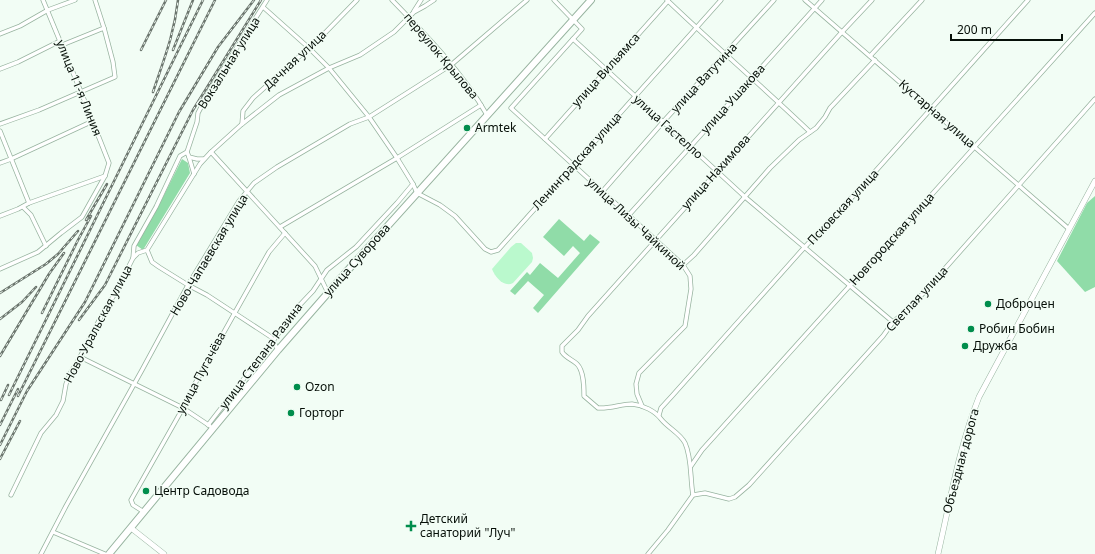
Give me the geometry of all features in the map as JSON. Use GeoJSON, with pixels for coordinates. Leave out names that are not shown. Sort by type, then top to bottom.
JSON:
{"type":"FeatureCollection","features":[{"type":"Feature","properties":{"kind":"main road","name":"улица Суворова"},"geometry":{"type":"LineString","coordinates":[[109,554],[211,426],[590,0]]}},
{"type":"Feature","properties":{"kind":"main road","name":"Объездная дорога"},"geometry":{"type":"LineString","coordinates":[[938,554],[971,417],[979,397],[1095,181]]}},
{"type":"Feature","properties":{"kind":"main road"},"geometry":{"type":"LineString","coordinates":[[131,528],[164,554]]}},
{"type":"Feature","properties":{"kind":"street","name":"улица 11-я Линия"},"geometry":{"type":"LineString","coordinates":[[43,0],[109,163],[105,176]]}},
{"type":"Feature","properties":{"kind":"street"},"geometry":{"type":"LineString","coordinates":[[0,34],[20,26],[48,10],[75,0]]}},
{"type":"Feature","properties":{"kind":"street"},"geometry":{"type":"LineString","coordinates":[[0,124],[39,110],[114,77],[113,62],[95,0]]}},
{"type":"Feature","properties":{"kind":"street","name":"Вокзальная улица"},"geometry":{"type":"LineString","coordinates":[[187,152],[197,122],[198,113],[210,90],[267,0]]}},
{"type":"Feature","properties":{"kind":"street","name":"Дачная улица"},"geometry":{"type":"LineString","coordinates":[[242,124],[243,111],[248,105],[310,48],[357,0]]}},
{"type":"Feature","properties":{"kind":"street","name":"переулок Крылова"},"geometry":{"type":"LineString","coordinates":[[392,0],[451,65],[476,96],[487,115]]}},
{"type":"Feature","properties":{"kind":"street"},"geometry":{"type":"LineString","coordinates":[[414,12],[421,0]]}},
{"type":"Feature","properties":{"kind":"street","name":"Ново-Уральская улица"},"geometry":{"type":"LineString","coordinates":[[11,495],[40,433],[56,415],[63,401],[66,384],[71,372],[116,292],[133,258],[138,253],[147,250],[204,159],[242,124],[279,95],[329,68],[360,55],[394,32],[414,12],[434,0]]}},
{"type":"Feature","properties":{"kind":"street","name":"Ново-Чапаевская улица"},"geometry":{"type":"LineString","coordinates":[[41,554],[188,285],[238,201],[254,183],[277,167],[350,124],[369,117],[451,65],[528,0]]}},
{"type":"Feature","properties":{"kind":"street"},"geometry":{"type":"LineString","coordinates":[[554,0],[582,29],[573,39]]}},
{"type":"Feature","properties":{"kind":"street","name":"Ленинградская улица"},"geometry":{"type":"LineString","coordinates":[[417,193],[440,205],[455,216],[485,249],[491,252],[498,250],[721,0]]}},
{"type":"Feature","properties":{"kind":"street","name":"улица Ватутина"},"geometry":{"type":"LineString","coordinates":[[602,192],[663,122],[774,0]]}},
{"type":"Feature","properties":{"kind":"street","name":"Кустарная улица"},"geometry":{"type":"LineString","coordinates":[[806,0],[1069,229]]}},
{"type":"Feature","properties":{"kind":"street","name":"улица Ушакова"},"geometry":{"type":"LineString","coordinates":[[628,216],[822,0]]}},
{"type":"Feature","properties":{"kind":"street","name":"улица Нахимова"},"geometry":{"type":"LineString","coordinates":[[642,406],[631,404],[608,408],[598,408],[584,396],[584,386],[580,368],[576,363],[566,358],[562,352],[562,346],[578,330],[588,316],[872,0]]}},
{"type":"Feature","properties":{"kind":"street"},"geometry":{"type":"LineString","coordinates":[[870,56],[922,0]]}},
{"type":"Feature","properties":{"kind":"street","name":"Псковская улица"},"geometry":{"type":"LineString","coordinates":[[659,414],[661,408],[802,250],[932,109],[1028,0]]}},
{"type":"Feature","properties":{"kind":"street"},"geometry":{"type":"LineString","coordinates":[[667,1],[810,132]]}},
{"type":"Feature","properties":{"kind":"street","name":"улица Вильямса"},"geometry":{"type":"LineString","coordinates":[[545,139],[667,1]]}},
{"type":"Feature","properties":{"kind":"street"},"geometry":{"type":"LineString","coordinates":[[263,7],[310,48],[329,68],[369,117],[397,158],[417,193]]}},
{"type":"Feature","properties":{"kind":"street","name":"Новгородская улица"},"geometry":{"type":"LineString","coordinates":[[691,466],[702,450],[849,285],[1095,13]]}},
{"type":"Feature","properties":{"kind":"street"},"geometry":{"type":"LineString","coordinates":[[0,69],[61,43],[104,28]]}},
{"type":"Feature","properties":{"kind":"street","name":"улица Гастелло"},"geometry":{"type":"LineString","coordinates":[[573,39],[745,197],[893,322]]}},
{"type":"Feature","properties":{"kind":"street","name":"улица Лизы Чайкиной"},"geometry":{"type":"LineString","coordinates":[[573,39],[511,108],[683,265],[690,276],[691,289],[685,326],[639,373],[636,384],[637,394],[642,406]]}},
{"type":"Feature","properties":{"kind":"street"},"geometry":{"type":"LineString","coordinates":[[683,265],[694,255],[770,168],[799,140],[816,128],[830,108],[875,60]]}},
{"type":"Feature","properties":{"kind":"street","name":"Светлая улица"},"geometry":{"type":"LineString","coordinates":[[693,495],[705,493],[729,499],[736,497],[755,479],[883,336],[893,322],[910,308],[1095,99]]}},
{"type":"Feature","properties":{"kind":"street"},"geometry":{"type":"LineString","coordinates":[[280,227],[397,158],[481,105]]}},
{"type":"Feature","properties":{"kind":"street"},"geometry":{"type":"LineString","coordinates":[[0,162],[10,159],[93,121]]}},
{"type":"Feature","properties":{"kind":"street"},"geometry":{"type":"LineString","coordinates":[[0,131],[29,203]]}},
{"type":"Feature","properties":{"kind":"street"},"geometry":{"type":"LineString","coordinates":[[133,258],[134,246],[156,207],[180,156],[187,152],[194,174]]}},
{"type":"Feature","properties":{"kind":"street"},"geometry":{"type":"LineString","coordinates":[[211,152],[248,191],[314,266],[328,293]]}},
{"type":"Feature","properties":{"kind":"street"},"geometry":{"type":"LineString","coordinates":[[189,158],[204,159]]}},
{"type":"Feature","properties":{"kind":"street"},"geometry":{"type":"LineString","coordinates":[[0,216],[29,203],[105,176]]}},
{"type":"Feature","properties":{"kind":"street"},"geometry":{"type":"LineString","coordinates":[[0,269],[38,252],[61,232],[82,217],[105,176]]}},
{"type":"Feature","properties":{"kind":"street","name":"улица Степана Разина"},"geometry":{"type":"LineString","coordinates":[[211,426],[296,309],[321,280],[327,270],[356,247],[413,184]]}},
{"type":"Feature","properties":{"kind":"street"},"geometry":{"type":"LineString","coordinates":[[23,207],[31,215],[46,246]]}},
{"type":"Feature","properties":{"kind":"street","name":"улица Пугачёва"},"geometry":{"type":"LineString","coordinates":[[144,512],[133,505],[131,500],[269,252],[285,233]]}},
{"type":"Feature","properties":{"kind":"street"},"geometry":{"type":"LineString","coordinates":[[147,250],[152,262],[188,285],[207,295],[271,337],[278,350]]}},
{"type":"Feature","properties":{"kind":"street"},"geometry":{"type":"LineString","coordinates":[[80,357],[183,408],[211,426]]}},
{"type":"Feature","properties":{"kind":"street"},"geometry":{"type":"LineString","coordinates":[[642,406],[659,414],[661,420],[678,434],[685,443],[691,466],[690,480],[693,495],[668,530],[648,554]]}},
{"type":"Feature","properties":{"kind":"street"},"geometry":{"type":"LineString","coordinates":[[53,532],[105,554]]}},
{"type":"Feature","properties":{"kind":"green space"},"geometry":{"type":"Polygon","coordinates":[[[182,159],[188,163],[190,173],[143,250],[136,245],[162,199],[182,159]]]}},
{"type":"Feature","properties":{"kind":"green space"},"geometry":{"type":"Polygon","coordinates":[[[1095,196],[1095,287],[1085,292],[1057,261],[1087,203],[1095,196]]]}},
{"type":"Feature","properties":{"kind":"green space"},"geometry":{"type":"Polygon","coordinates":[[[559,219],[584,241],[590,234],[600,242],[538,313],[533,308],[544,295],[528,281],[515,295],[510,291],[527,272],[530,275],[540,263],[558,278],[580,253],[573,246],[564,256],[543,237],[559,219]]]}},
{"type":"Feature","properties":{"kind":"green space"},"geometry":{"type":"Polygon","coordinates":[[[516,243],[521,243],[532,253],[533,258],[532,262],[513,283],[506,284],[500,281],[492,269],[516,243]]]}},
{"type":"Feature","properties":{"kind":"railway"},"geometry":{"type":"LineString","coordinates":[[141,50],[166,0]]}},
{"type":"Feature","properties":{"kind":"railway"},"geometry":{"type":"LineString","coordinates":[[153,92],[171,36],[178,0]]}},
{"type":"Feature","properties":{"kind":"railway"},"geometry":{"type":"LineString","coordinates":[[173,50],[193,0]]}},
{"type":"Feature","properties":{"kind":"railway"},"geometry":{"type":"LineString","coordinates":[[9,395],[203,0]]}},
{"type":"Feature","properties":{"kind":"railway"},"geometry":{"type":"LineString","coordinates":[[18,396],[215,0]]}},
{"type":"Feature","properties":{"kind":"railway"},"geometry":{"type":"LineString","coordinates":[[0,445],[27,391],[85,302],[179,112],[218,47],[254,0]]}},
{"type":"Feature","properties":{"kind":"railway"},"geometry":{"type":"LineString","coordinates":[[79,320],[105,285],[193,110],[261,0]]}},
{"type":"Feature","properties":{"kind":"railway"},"geometry":{"type":"LineString","coordinates":[[86,220],[107,184]]}},
{"type":"Feature","properties":{"kind":"railway"},"geometry":{"type":"LineString","coordinates":[[42,313],[91,216]]}},
{"type":"Feature","properties":{"kind":"railway"},"geometry":{"type":"LineString","coordinates":[[0,293],[46,264],[58,254],[78,231]]}},
{"type":"Feature","properties":{"kind":"railway"},"geometry":{"type":"LineString","coordinates":[[0,356],[49,274],[64,253]]}},
{"type":"Feature","properties":{"kind":"railway"},"geometry":{"type":"LineString","coordinates":[[0,319],[22,302],[36,287]]}},
{"type":"Feature","properties":{"kind":"railway"},"geometry":{"type":"LineString","coordinates":[[1,400],[8,385]]}},
{"type":"Feature","properties":{"kind":"railway"},"geometry":{"type":"LineString","coordinates":[[0,425],[18,389]]}},
{"type":"Feature","properties":{"kind":"railway"},"geometry":{"type":"LineString","coordinates":[[0,459],[20,421]]}},
{"type":"Feature","properties":{"kind":"place","name":"Armtek"},"geometry":{"type":"Point","coordinates":[467,128]}},
{"type":"Feature","properties":{"kind":"place","name":"Доброцен"},"geometry":{"type":"Point","coordinates":[988,304]}},
{"type":"Feature","properties":{"kind":"place","name":"Робин Бобин"},"geometry":{"type":"Point","coordinates":[971,329]}},
{"type":"Feature","properties":{"kind":"place","name":"Дружба"},"geometry":{"type":"Point","coordinates":[965,346]}},
{"type":"Feature","properties":{"kind":"place","name":"Ozon"},"geometry":{"type":"Point","coordinates":[297,387]}},
{"type":"Feature","properties":{"kind":"place","name":"Горторг"},"geometry":{"type":"Point","coordinates":[291,413]}},
{"type":"Feature","properties":{"kind":"place","name":"Центр Садовода"},"geometry":{"type":"Point","coordinates":[146,491]}},
{"type":"Feature","properties":{"kind":"place","name":"Детский санаторий \"Луч\""},"geometry":{"type":"Point","coordinates":[411,526]}}]}
